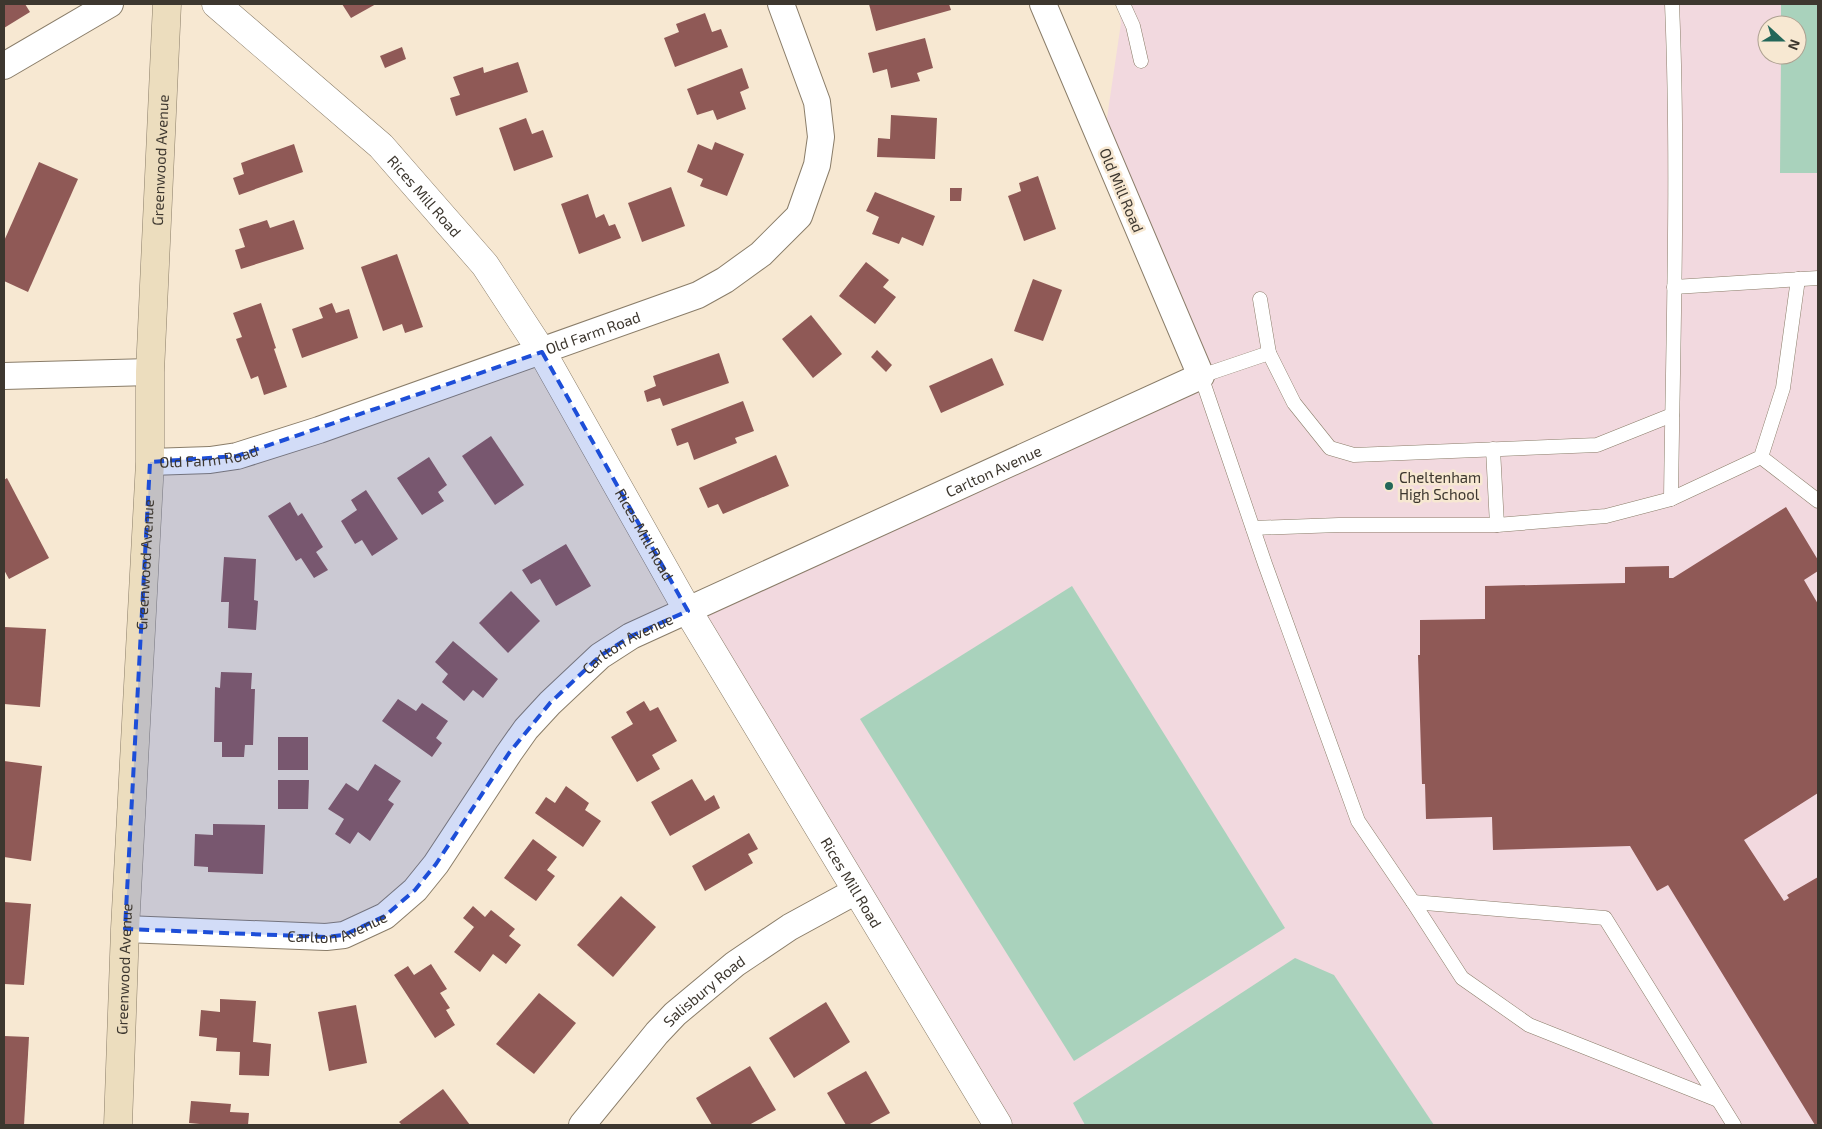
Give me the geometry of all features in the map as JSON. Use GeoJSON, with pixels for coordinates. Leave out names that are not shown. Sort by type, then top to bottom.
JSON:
{"type":"FeatureCollection","features":[{"type":"Feature","properties":{"kind":"main road","name":"Greenwood Avenue"},"geometry":{"type":"LineString","coordinates":[[118,1125],[125,929],[150,462],[150,372],[167,4]]}},
{"type":"Feature","properties":{"kind":"street"},"geometry":{"type":"LineString","coordinates":[[4,66],[110,4]]}},
{"type":"Feature","properties":{"kind":"street","name":"Rices Mill Road"},"geometry":{"type":"LineString","coordinates":[[216,4],[381,146],[485,265],[542,352],[688,611],[998,1125]]}},
{"type":"Feature","properties":{"kind":"street","name":"Old Farm Road"},"geometry":{"type":"LineString","coordinates":[[150,462],[210,460],[237,456],[319,430],[387,404],[542,352],[698,295],[725,280],[761,254],[799,216],[817,164],[821,137],[817,102],[781,4]]}},
{"type":"Feature","properties":{"kind":"street","name":"Old Mill Road"},"geometry":{"type":"LineString","coordinates":[[1043,4],[1202,376]]}},
{"type":"Feature","properties":{"kind":"street"},"geometry":{"type":"LineString","coordinates":[[4,376],[150,372]]}},
{"type":"Feature","properties":{"kind":"street","name":"Carlton Avenue"},"geometry":{"type":"LineString","coordinates":[[125,929],[326,937],[344,935],[385,916],[415,890],[436,864],[526,729],[550,703],[600,656],[631,636],[1202,376]]}},
{"type":"Feature","properties":{"kind":"street","name":"Salisbury Road"},"geometry":{"type":"LineString","coordinates":[[582,1125],[656,1033],[675,1014],[751,953],[790,927],[856,891]]}},
{"type":"Feature","properties":{"kind":"lane"},"geometry":{"type":"LineString","coordinates":[[1123,4],[1132,26],[1141,61]]}},
{"type":"Feature","properties":{"kind":"lane"},"geometry":{"type":"LineString","coordinates":[[1671,499],[1674,287],[1674,46],[1672,4]]}},
{"type":"Feature","properties":{"kind":"lane"},"geometry":{"type":"LineString","coordinates":[[1674,287],[1818,278]]}},
{"type":"Feature","properties":{"kind":"lane"},"geometry":{"type":"LineString","coordinates":[[1253,528],[1339,524],[1498,525],[1606,516],[1671,499],[1761,457],[1783,388],[1798,279]]}},
{"type":"Feature","properties":{"kind":"lane"},"geometry":{"type":"LineString","coordinates":[[1260,300],[1269,354],[1294,403],[1330,448],[1354,455],[1597,445],[1672,415]]}},
{"type":"Feature","properties":{"kind":"lane"},"geometry":{"type":"LineString","coordinates":[[1269,354],[1202,376],[1253,528],[1358,821],[1414,902],[1462,978],[1529,1025],[1718,1100]]}},
{"type":"Feature","properties":{"kind":"lane"},"geometry":{"type":"LineString","coordinates":[[1494,449],[1498,525]]}},
{"type":"Feature","properties":{"kind":"lane"},"geometry":{"type":"LineString","coordinates":[[1761,457],[1818,502]]}},
{"type":"Feature","properties":{"kind":"lane"},"geometry":{"type":"LineString","coordinates":[[1414,902],[1605,918],[1734,1125]]}},
{"type":"Feature","properties":{"kind":"highlighted area"},"geometry":{"type":"Polygon","coordinates":[[[542,352],[688,611],[631,636],[600,656],[550,703],[509,753],[436,864],[415,890],[385,916],[344,935],[326,937],[125,929],[150,462],[237,456],[542,352]]]}},
{"type":"Feature","properties":{"kind":"shaded area","name":"Cheltenham High School"},"geometry":{"type":"Polygon","coordinates":[[[1118,4],[1818,4],[1818,1125],[1000,1125],[688,611],[1201,376],[1103,145],[1121,23],[1118,4]]]}},
{"type":"Feature","properties":{"kind":"green space"},"geometry":{"type":"Polygon","coordinates":[[[1781,4],[1818,4],[1818,173],[1780,173],[1781,65],[1807,65],[1807,15],[1781,15],[1781,4]]]}},
{"type":"Feature","properties":{"kind":"green space"},"geometry":{"type":"Polygon","coordinates":[[[1072,586],[1285,928],[1074,1061],[860,719],[1072,586]]]}},
{"type":"Feature","properties":{"kind":"green space"},"geometry":{"type":"Polygon","coordinates":[[[1295,958],[1334,975],[1434,1125],[1085,1125],[1073,1103],[1295,958]]]}},
{"type":"Feature","properties":{"kind":"building"},"geometry":{"type":"Polygon","coordinates":[[[4,4],[25,4],[30,12],[4,28],[4,4]]]}},
{"type":"Feature","properties":{"kind":"building"},"geometry":{"type":"Polygon","coordinates":[[[342,4],[376,4],[351,18],[342,4]]]}},
{"type":"Feature","properties":{"kind":"building"},"geometry":{"type":"Polygon","coordinates":[[[869,4],[949,4],[951,10],[876,31],[869,4]]]}},
{"type":"Feature","properties":{"kind":"building"},"geometry":{"type":"Polygon","coordinates":[[[705,13],[712,32],[721,29],[728,47],[675,67],[664,38],[679,32],[676,24],[705,13]]]}},
{"type":"Feature","properties":{"kind":"building"},"geometry":{"type":"Polygon","coordinates":[[[925,38],[933,68],[917,73],[920,81],[891,88],[887,69],[873,73],[868,53],[925,38]]]}},
{"type":"Feature","properties":{"kind":"building"},"geometry":{"type":"Polygon","coordinates":[[[402,47],[406,59],[385,68],[380,56],[402,47]]]}},
{"type":"Feature","properties":{"kind":"building"},"geometry":{"type":"Polygon","coordinates":[[[518,62],[528,92],[456,116],[450,98],[460,95],[453,77],[483,67],[484,73],[518,62]]]}},
{"type":"Feature","properties":{"kind":"building"},"geometry":{"type":"Polygon","coordinates":[[[742,68],[749,88],[740,92],[746,109],[717,120],[713,110],[697,115],[687,89],[742,68]]]}},
{"type":"Feature","properties":{"kind":"building"},"geometry":{"type":"Polygon","coordinates":[[[891,115],[937,118],[935,159],[877,157],[878,138],[890,139],[891,115]]]}},
{"type":"Feature","properties":{"kind":"building"},"geometry":{"type":"Polygon","coordinates":[[[526,118],[532,134],[543,130],[553,157],[514,171],[499,128],[526,118]]]}},
{"type":"Feature","properties":{"kind":"building"},"geometry":{"type":"Polygon","coordinates":[[[715,142],[744,154],[727,196],[700,186],[703,179],[687,172],[698,144],[712,150],[715,142]]]}},
{"type":"Feature","properties":{"kind":"building"},"geometry":{"type":"Polygon","coordinates":[[[294,144],[303,172],[239,195],[233,178],[244,174],[241,163],[294,144]]]}},
{"type":"Feature","properties":{"kind":"building"},"geometry":{"type":"Polygon","coordinates":[[[39,162],[78,179],[28,292],[4,281],[4,241],[39,162]]]}},
{"type":"Feature","properties":{"kind":"building"},"geometry":{"type":"Polygon","coordinates":[[[1038,176],[1056,229],[1024,241],[1008,196],[1021,191],[1019,183],[1038,176]]]}},
{"type":"Feature","properties":{"kind":"building"},"geometry":{"type":"Polygon","coordinates":[[[671,187],[685,226],[642,242],[628,203],[671,187]]]}},
{"type":"Feature","properties":{"kind":"building"},"geometry":{"type":"Polygon","coordinates":[[[950,188],[962,188],[961,201],[950,201],[950,188]]]}},
{"type":"Feature","properties":{"kind":"building"},"geometry":{"type":"Polygon","coordinates":[[[875,192],[935,216],[923,246],[902,237],[899,244],[872,234],[879,217],[866,211],[875,192]]]}},
{"type":"Feature","properties":{"kind":"building"},"geometry":{"type":"Polygon","coordinates":[[[588,194],[596,218],[604,214],[609,226],[615,224],[621,238],[579,254],[561,204],[588,194]]]}},
{"type":"Feature","properties":{"kind":"building"},"geometry":{"type":"Polygon","coordinates":[[[267,220],[270,228],[294,220],[304,249],[241,269],[235,250],[245,247],[239,229],[267,220]]]}},
{"type":"Feature","properties":{"kind":"building"},"geometry":{"type":"Polygon","coordinates":[[[397,254],[423,327],[405,333],[402,324],[383,331],[361,267],[397,254]]]}},
{"type":"Feature","properties":{"kind":"building"},"geometry":{"type":"Polygon","coordinates":[[[866,262],[889,280],[883,287],[896,297],[875,324],[839,296],[866,262]]]}},
{"type":"Feature","properties":{"kind":"building"},"geometry":{"type":"Polygon","coordinates":[[[1033,279],[1062,290],[1043,341],[1014,331],[1033,279]]]}},
{"type":"Feature","properties":{"kind":"building"},"geometry":{"type":"Polygon","coordinates":[[[261,303],[287,387],[264,395],[258,376],[251,379],[236,339],[242,337],[233,313],[261,303]]]}},
{"type":"Feature","properties":{"kind":"building"},"geometry":{"type":"Polygon","coordinates":[[[332,303],[336,313],[349,309],[358,338],[302,358],[292,329],[323,318],[319,308],[332,303]]]}},
{"type":"Feature","properties":{"kind":"building"},"geometry":{"type":"Polygon","coordinates":[[[811,315],[842,354],[813,378],[782,339],[811,315]]]}},
{"type":"Feature","properties":{"kind":"building"},"geometry":{"type":"Polygon","coordinates":[[[877,350],[892,365],[886,372],[871,357],[877,350]]]}},
{"type":"Feature","properties":{"kind":"building"},"geometry":{"type":"Polygon","coordinates":[[[719,353],[729,383],[663,406],[660,398],[647,402],[644,391],[656,386],[653,376],[719,353]]]}},
{"type":"Feature","properties":{"kind":"building"},"geometry":{"type":"Polygon","coordinates":[[[992,358],[1004,385],[941,413],[929,386],[992,358]]]}},
{"type":"Feature","properties":{"kind":"building"},"geometry":{"type":"Polygon","coordinates":[[[743,401],[754,431],[735,438],[737,443],[694,460],[688,442],[677,446],[671,429],[743,401]]]}},
{"type":"Feature","properties":{"kind":"building"},"geometry":{"type":"Polygon","coordinates":[[[491,436],[524,485],[495,505],[462,456],[491,436]]]}},
{"type":"Feature","properties":{"kind":"building"},"geometry":{"type":"Polygon","coordinates":[[[776,455],[789,486],[723,514],[718,504],[708,508],[699,488],[776,455]]]}},
{"type":"Feature","properties":{"kind":"building"},"geometry":{"type":"Polygon","coordinates":[[[429,457],[447,485],[438,492],[444,501],[422,515],[397,478],[429,457]]]}},
{"type":"Feature","properties":{"kind":"building"},"geometry":{"type":"Polygon","coordinates":[[[7,478],[49,558],[9,579],[4,570],[4,480],[7,478]]]}},
{"type":"Feature","properties":{"kind":"building"},"geometry":{"type":"Polygon","coordinates":[[[366,490],[398,539],[372,556],[362,540],[355,544],[341,521],[357,510],[351,500],[366,490]]]}},
{"type":"Feature","properties":{"kind":"building"},"geometry":{"type":"Polygon","coordinates":[[[290,502],[298,516],[302,513],[323,547],[316,552],[328,570],[314,578],[301,558],[296,561],[268,516],[290,502]]]}},
{"type":"Feature","properties":{"kind":"building"},"geometry":{"type":"Polygon","coordinates":[[[1786,507],[1818,560],[1818,571],[1804,580],[1818,604],[1818,793],[1744,840],[1784,901],[1789,898],[1787,895],[1818,877],[1818,1125],[1815,1125],[1668,885],[1657,891],[1630,846],[1493,850],[1492,817],[1426,819],[1425,784],[1422,784],[1418,655],[1420,655],[1420,620],[1485,619],[1485,586],[1625,583],[1625,567],[1669,566],[1669,578],[1673,578],[1786,507]]]}},
{"type":"Feature","properties":{"kind":"building"},"geometry":{"type":"Polygon","coordinates":[[[566,544],[591,586],[556,606],[540,579],[531,584],[522,570],[566,544]]]}},
{"type":"Feature","properties":{"kind":"building"},"geometry":{"type":"Polygon","coordinates":[[[224,557],[256,559],[254,600],[258,601],[256,630],[228,628],[229,602],[221,602],[224,557]]]}},
{"type":"Feature","properties":{"kind":"building"},"geometry":{"type":"Polygon","coordinates":[[[511,591],[540,621],[508,653],[479,623],[511,591]]]}},
{"type":"Feature","properties":{"kind":"building"},"geometry":{"type":"Polygon","coordinates":[[[4,627],[46,629],[40,707],[4,704],[4,627]]]}},
{"type":"Feature","properties":{"kind":"building"},"geometry":{"type":"Polygon","coordinates":[[[453,641],[498,679],[483,698],[473,690],[464,701],[442,682],[448,674],[435,662],[453,641]]]}},
{"type":"Feature","properties":{"kind":"building"},"geometry":{"type":"Polygon","coordinates":[[[221,672],[252,673],[251,689],[255,689],[253,745],[245,745],[244,757],[222,757],[222,742],[214,742],[215,687],[220,688],[221,672]]]}},
{"type":"Feature","properties":{"kind":"building"},"geometry":{"type":"Polygon","coordinates":[[[398,699],[416,711],[422,703],[448,721],[436,738],[442,743],[432,757],[382,721],[398,699]]]}},
{"type":"Feature","properties":{"kind":"building"},"geometry":{"type":"Polygon","coordinates":[[[644,701],[650,711],[658,707],[677,741],[652,755],[660,769],[637,782],[611,737],[633,724],[626,712],[644,701]]]}},
{"type":"Feature","properties":{"kind":"building"},"geometry":{"type":"Polygon","coordinates":[[[278,737],[308,737],[308,770],[278,770],[278,737]]]}},
{"type":"Feature","properties":{"kind":"building"},"geometry":{"type":"Polygon","coordinates":[[[4,761],[42,766],[31,861],[4,857],[4,761]]]}},
{"type":"Feature","properties":{"kind":"building"},"geometry":{"type":"Polygon","coordinates":[[[375,764],[401,781],[388,800],[394,804],[370,841],[358,832],[350,844],[335,834],[344,819],[328,809],[346,783],[358,791],[375,764]]]}},
{"type":"Feature","properties":{"kind":"building"},"geometry":{"type":"Polygon","coordinates":[[[692,779],[705,801],[714,795],[720,808],[670,836],[651,802],[692,779]]]}},
{"type":"Feature","properties":{"kind":"building"},"geometry":{"type":"Polygon","coordinates":[[[278,780],[309,780],[308,809],[278,809],[278,780]]]}},
{"type":"Feature","properties":{"kind":"building"},"geometry":{"type":"Polygon","coordinates":[[[566,786],[589,803],[585,810],[601,821],[583,847],[535,813],[546,797],[555,803],[566,786]]]}},
{"type":"Feature","properties":{"kind":"building"},"geometry":{"type":"Polygon","coordinates":[[[213,824],[265,825],[263,874],[208,872],[208,867],[194,866],[195,834],[213,835],[213,824]]]}},
{"type":"Feature","properties":{"kind":"building"},"geometry":{"type":"Polygon","coordinates":[[[749,833],[758,849],[748,854],[753,863],[705,891],[692,866],[749,833]]]}},
{"type":"Feature","properties":{"kind":"building"},"geometry":{"type":"Polygon","coordinates":[[[533,839],[557,857],[547,870],[555,876],[536,901],[504,878],[533,839]]]}},
{"type":"Feature","properties":{"kind":"building"},"geometry":{"type":"Polygon","coordinates":[[[621,896],[656,927],[613,977],[577,945],[621,896]]]}},
{"type":"Feature","properties":{"kind":"building"},"geometry":{"type":"Polygon","coordinates":[[[4,902],[31,904],[24,985],[4,984],[4,902]]]}},
{"type":"Feature","properties":{"kind":"building"},"geometry":{"type":"Polygon","coordinates":[[[473,906],[485,917],[491,910],[515,929],[509,936],[521,945],[506,964],[493,954],[480,972],[454,952],[474,927],[463,918],[473,906]]]}},
{"type":"Feature","properties":{"kind":"building"},"geometry":{"type":"Polygon","coordinates":[[[431,964],[447,989],[440,993],[450,1008],[446,1010],[455,1025],[435,1038],[394,975],[408,966],[414,975],[431,964]]]}},
{"type":"Feature","properties":{"kind":"building"},"geometry":{"type":"Polygon","coordinates":[[[539,993],[576,1023],[534,1074],[496,1044],[539,993]]]}},
{"type":"Feature","properties":{"kind":"building"},"geometry":{"type":"Polygon","coordinates":[[[220,999],[256,1001],[253,1042],[271,1044],[269,1076],[239,1075],[240,1052],[216,1051],[217,1038],[199,1036],[201,1010],[220,1012],[220,999]]]}},
{"type":"Feature","properties":{"kind":"building"},"geometry":{"type":"Polygon","coordinates":[[[826,1002],[850,1042],[794,1078],[769,1038],[826,1002]]]}},
{"type":"Feature","properties":{"kind":"building"},"geometry":{"type":"Polygon","coordinates":[[[356,1005],[367,1063],[329,1071],[318,1012],[356,1005]]]}},
{"type":"Feature","properties":{"kind":"building"},"geometry":{"type":"Polygon","coordinates":[[[4,1036],[29,1037],[24,1125],[4,1125],[4,1036]]]}},
{"type":"Feature","properties":{"kind":"building"},"geometry":{"type":"Polygon","coordinates":[[[750,1066],[776,1110],[749,1125],[712,1125],[696,1098],[750,1066]]]}},
{"type":"Feature","properties":{"kind":"building"},"geometry":{"type":"Polygon","coordinates":[[[866,1071],[890,1113],[868,1125],[846,1125],[827,1093],[866,1071]]]}},
{"type":"Feature","properties":{"kind":"building"},"geometry":{"type":"Polygon","coordinates":[[[443,1089],[470,1125],[402,1125],[399,1122],[443,1089]]]}},
{"type":"Feature","properties":{"kind":"building"},"geometry":{"type":"Polygon","coordinates":[[[191,1101],[231,1104],[230,1112],[249,1113],[248,1125],[200,1125],[189,1123],[191,1101]]]}},
{"type":"Feature","properties":{"kind":"place","name":"Cheltenham High School"},"geometry":{"type":"Point","coordinates":[1389,486]}}]}
